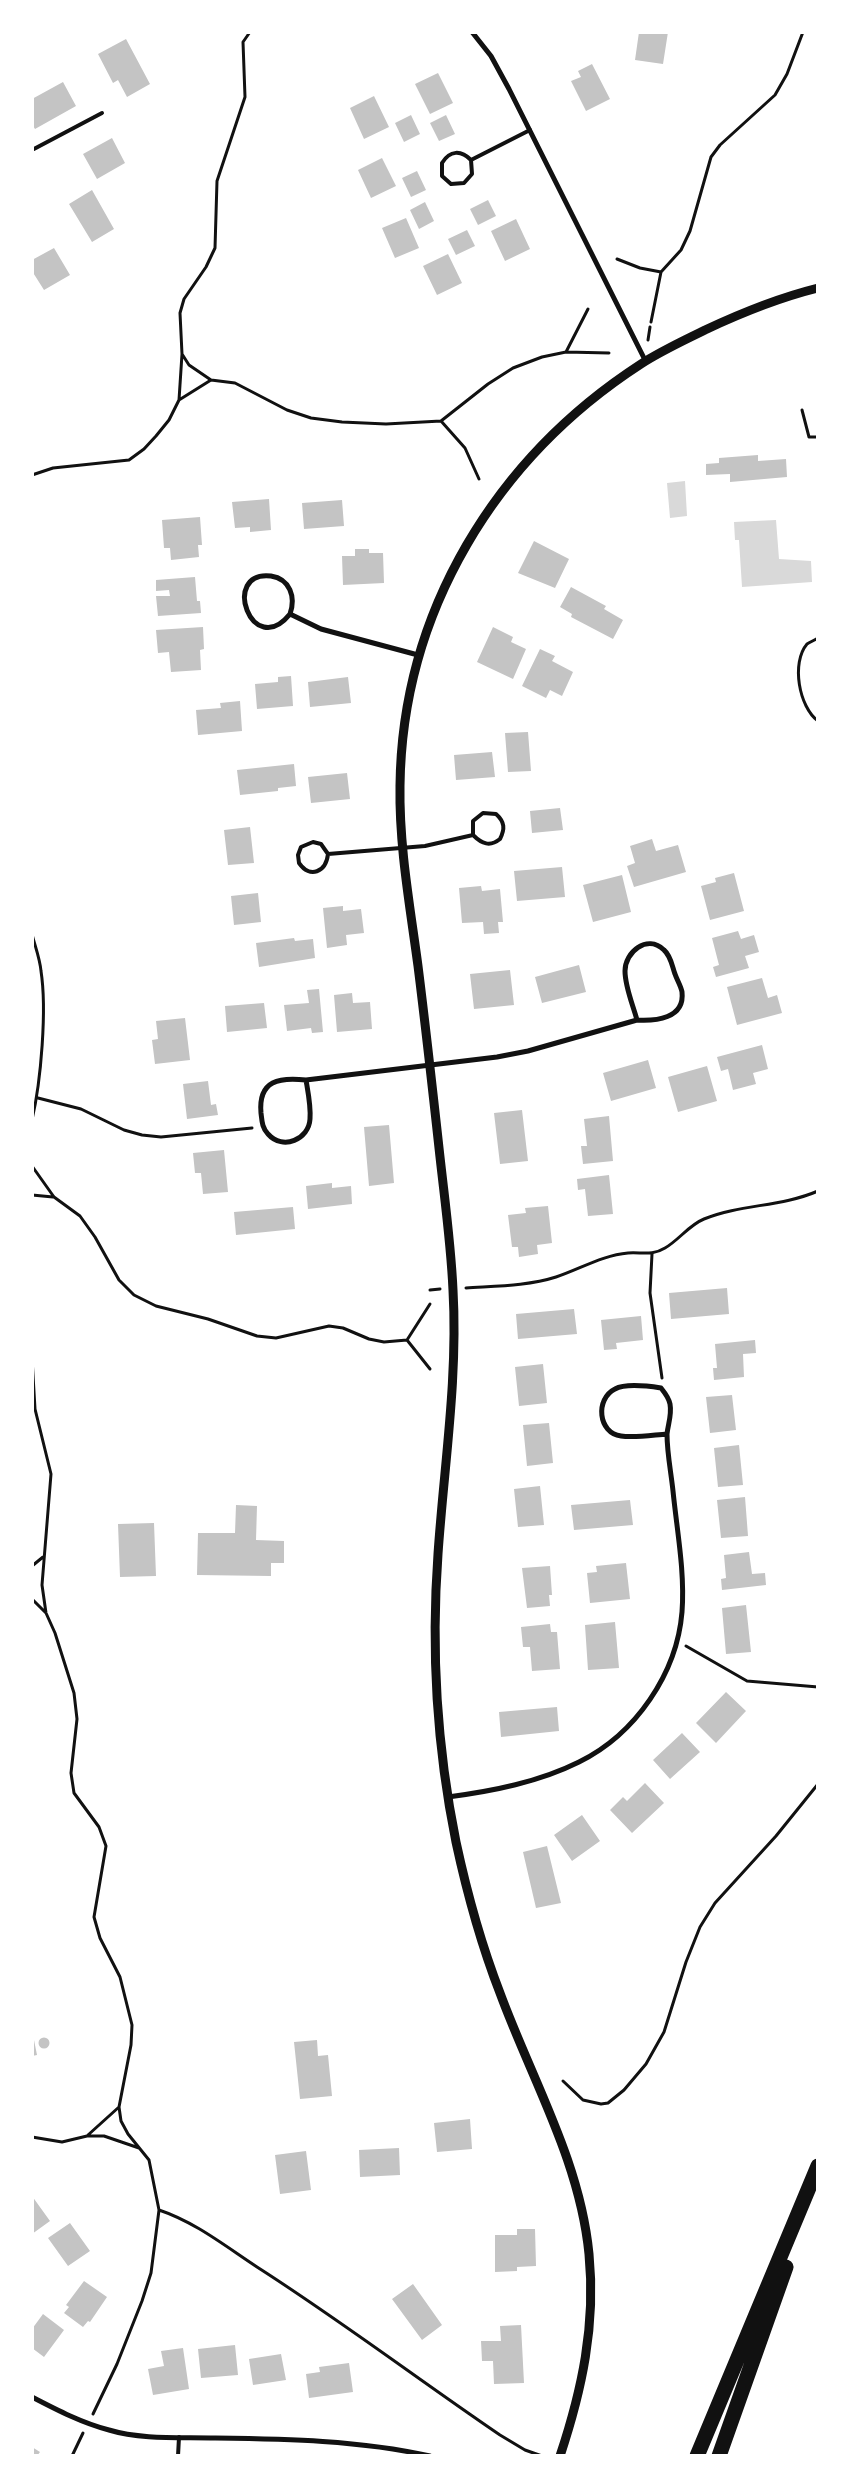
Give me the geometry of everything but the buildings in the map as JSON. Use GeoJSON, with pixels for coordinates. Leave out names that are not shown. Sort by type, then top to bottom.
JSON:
{"type":"FeatureCollection","features":[{"type":"Feature","properties":{"kind":"highway"},"geometry":{"type":"LineString","coordinates":[[697,2456],[818,2166]]}},
{"type":"Feature","properties":{"kind":"highway"},"geometry":{"type":"LineString","coordinates":[[718,2456],[818,2178]]}},
{"type":"Feature","properties":{"kind":"street"},"geometry":{"type":"LineString","coordinates":[[472,32],[491,56],[645,360]]}},
{"type":"Feature","properties":{"kind":"street"},"geometry":{"type":"LineString","coordinates":[[560,2456],[577,2404],[588,2352],[591,2291],[589,2253],[584,2218],[570,2162],[500,1993],[481,1938],[456,1842],[448,1797],[436,1679],[437,1558],[453,1398],[455,1336],[449,1230],[431,1066],[402,848],[400,777],[408,705],[418,655],[450,574],[472,532],[509,482],[539,447],[572,416],[645,360],[745,311],[818,288]]}},
{"type":"Feature","properties":{"kind":"street"},"geometry":{"type":"LineString","coordinates":[[266,576],[277,577],[288,585],[292,594],[294,604],[290,614],[285,620],[276,625],[264,626],[257,624],[248,617],[244,607],[244,595],[248,586],[254,580],[266,576]]}},
{"type":"Feature","properties":{"kind":"street"},"geometry":{"type":"LineString","coordinates":[[290,614],[321,629],[418,655]]}},
{"type":"Feature","properties":{"kind":"street"},"geometry":{"type":"LineString","coordinates":[[306,1080],[310,1118],[304,1135],[287,1142],[277,1141],[268,1135],[263,1126],[260,1104],[262,1094],[266,1088],[276,1081],[289,1078],[306,1080],[431,1066],[528,1051],[637,1020],[655,1021],[665,1018],[674,1013],[680,1003],[682,993],[669,956],[663,948],[652,944],[641,945],[633,949],[626,960],[624,973],[637,1020]]}},
{"type":"Feature","properties":{"kind":"street"},"geometry":{"type":"LineString","coordinates":[[448,1797],[472,1794],[554,1773],[588,1756],[628,1724],[650,1700],[666,1674],[677,1641],[682,1612],[682,1578],[667,1434],[670,1402],[661,1388],[647,1386],[616,1388],[609,1393],[603,1403],[601,1414],[605,1426],[611,1433],[621,1436],[667,1434]]}},
{"type":"Feature","properties":{"kind":"street"},"geometry":{"type":"LineString","coordinates":[[32,2397],[110,2431],[179,2437],[310,2440],[363,2445],[430,2456]]}},
{"type":"Feature","properties":{"kind":"lane"},"geometry":{"type":"LineString","coordinates":[[32,150],[102,113]]}},
{"type":"Feature","properties":{"kind":"lane"},"geometry":{"type":"LineString","coordinates":[[471,160],[530,130]]}},
{"type":"Feature","properties":{"kind":"lane"},"geometry":{"type":"LineString","coordinates":[[456,152],[465,155],[471,160],[472,174],[464,183],[451,184],[442,176],[442,163],[450,154],[456,152]]}},
{"type":"Feature","properties":{"kind":"lane"},"geometry":{"type":"LineString","coordinates":[[483,813],[496,814],[503,823],[504,831],[500,839],[495,843],[480,842],[474,835],[473,821],[483,813]]}},
{"type":"Feature","properties":{"kind":"lane"},"geometry":{"type":"LineString","coordinates":[[328,854],[425,846],[474,835]]}},
{"type":"Feature","properties":{"kind":"lane"},"geometry":{"type":"LineString","coordinates":[[306,843],[320,844],[328,854],[327,864],[322,870],[316,872],[308,872],[299,863],[298,855],[306,843]]}},
{"type":"Feature","properties":{"kind":"lane"},"geometry":{"type":"LineString","coordinates":[[178,2456],[179,2437]]}},
{"type":"Feature","properties":{"kind":"path"},"geometry":{"type":"LineString","coordinates":[[32,475],[52,468],[129,460],[144,450],[156,436],[169,420],[179,400],[182,354],[180,313],[184,299],[206,267],[215,248],[217,181],[245,98],[243,42],[250,32]]}},
{"type":"Feature","properties":{"kind":"path"},"geometry":{"type":"LineString","coordinates":[[651,322],[661,272],[681,250],[690,231],[712,157],[720,145],[775,96],[788,74],[803,32]]}},
{"type":"Feature","properties":{"kind":"path"},"geometry":{"type":"LineString","coordinates":[[617,259],[640,268],[661,272]]}},
{"type":"Feature","properties":{"kind":"path"},"geometry":{"type":"LineString","coordinates":[[566,352],[588,309]]}},
{"type":"Feature","properties":{"kind":"path"},"geometry":{"type":"LineString","coordinates":[[182,354],[189,365],[210,380],[235,383],[287,410],[311,418],[342,422],[386,424],[441,421],[488,384],[513,368],[542,357],[566,352],[609,353]]}},
{"type":"Feature","properties":{"kind":"path"},"geometry":{"type":"LineString","coordinates":[[179,400],[210,380]]}},
{"type":"Feature","properties":{"kind":"path"},"geometry":{"type":"LineString","coordinates":[[802,410],[809,437],[818,437]]}},
{"type":"Feature","properties":{"kind":"path"},"geometry":{"type":"LineString","coordinates":[[441,421],[465,448],[479,480]]}},
{"type":"Feature","properties":{"kind":"path"},"geometry":{"type":"LineString","coordinates":[[818,638],[808,644],[800,658],[799,679],[804,703],[818,721]]}},
{"type":"Feature","properties":{"kind":"path"},"geometry":{"type":"LineString","coordinates":[[32,934],[42,971],[43,1004],[38,1098],[32,1120]]}},
{"type":"Feature","properties":{"kind":"path"},"geometry":{"type":"LineString","coordinates":[[38,1098],[81,1109],[124,1130],[142,1135],[161,1137],[263,1126]]}},
{"type":"Feature","properties":{"kind":"path"},"geometry":{"type":"LineString","coordinates":[[32,1166],[54,1197],[80,1216],[95,1237],[119,1280],[134,1295],[156,1306],[208,1319],[257,1336],[276,1338],[329,1326],[343,1328],[369,1339],[384,1342],[407,1340]]}},
{"type":"Feature","properties":{"kind":"path"},"geometry":{"type":"LineString","coordinates":[[477,1287],[531,1283],[556,1277],[628,1253],[652,1254],[666,1248],[703,1219],[750,1206],[780,1204],[800,1199],[818,1191]]}},
{"type":"Feature","properties":{"kind":"path"},"geometry":{"type":"LineString","coordinates":[[32,1195],[54,1197]]}},
{"type":"Feature","properties":{"kind":"path"},"geometry":{"type":"LineString","coordinates":[[652,1254],[650,1293],[662,1374],[661,1388]]}},
{"type":"Feature","properties":{"kind":"path"},"geometry":{"type":"LineString","coordinates":[[407,1340],[430,1304]]}},
{"type":"Feature","properties":{"kind":"path"},"geometry":{"type":"LineString","coordinates":[[407,1340],[430,1370]]}},
{"type":"Feature","properties":{"kind":"path"},"geometry":{"type":"LineString","coordinates":[[32,1358],[35,1409],[51,1474],[42,1585],[46,1613]]}},
{"type":"Feature","properties":{"kind":"path"},"geometry":{"type":"LineString","coordinates":[[32,1566],[44,1557]]}},
{"type":"Feature","properties":{"kind":"path"},"geometry":{"type":"LineString","coordinates":[[32,1599],[46,1613],[56,1633],[74,1693],[77,1719],[71,1773],[74,1793],[99,1827],[106,1846],[94,1917],[100,1938],[120,1977],[132,2025],[131,2045],[119,2107],[121,2121],[148,2160],[159,2210],[151,2273],[142,2300],[117,2364],[72,2456]]}},
{"type":"Feature","properties":{"kind":"path"},"geometry":{"type":"LineString","coordinates":[[677,1641],[747,1681],[818,1687]]}},
{"type":"Feature","properties":{"kind":"path"},"geometry":{"type":"LineString","coordinates":[[562,2081],[583,2100],[600,2104],[608,2103],[624,2090],[646,2064],[664,2032],[686,1962],[700,1927],[715,1903],[776,1836],[818,1784]]}},
{"type":"Feature","properties":{"kind":"path"},"geometry":{"type":"LineString","coordinates":[[87,2136],[119,2107]]}},
{"type":"Feature","properties":{"kind":"path"},"geometry":{"type":"LineString","coordinates":[[32,2137],[62,2142],[87,2136],[104,2136],[140,2149]]}},
{"type":"Feature","properties":{"kind":"path"},"geometry":{"type":"LineString","coordinates":[[159,2210],[176,2216],[198,2228],[289,2287],[493,2430],[525,2450],[542,2456]]}},
{"type":"Feature","properties":{"kind":"shaded area"},"geometry":{"type":"Polygon","coordinates":[[[685,481],[687,516],[670,518],[667,483],[685,481]]]}},
{"type":"Feature","properties":{"kind":"shaded area"},"geometry":{"type":"Polygon","coordinates":[[[776,520],[779,559],[811,561],[812,582],[742,587],[739,540],[735,540],[734,522],[776,520]]]}}]}
